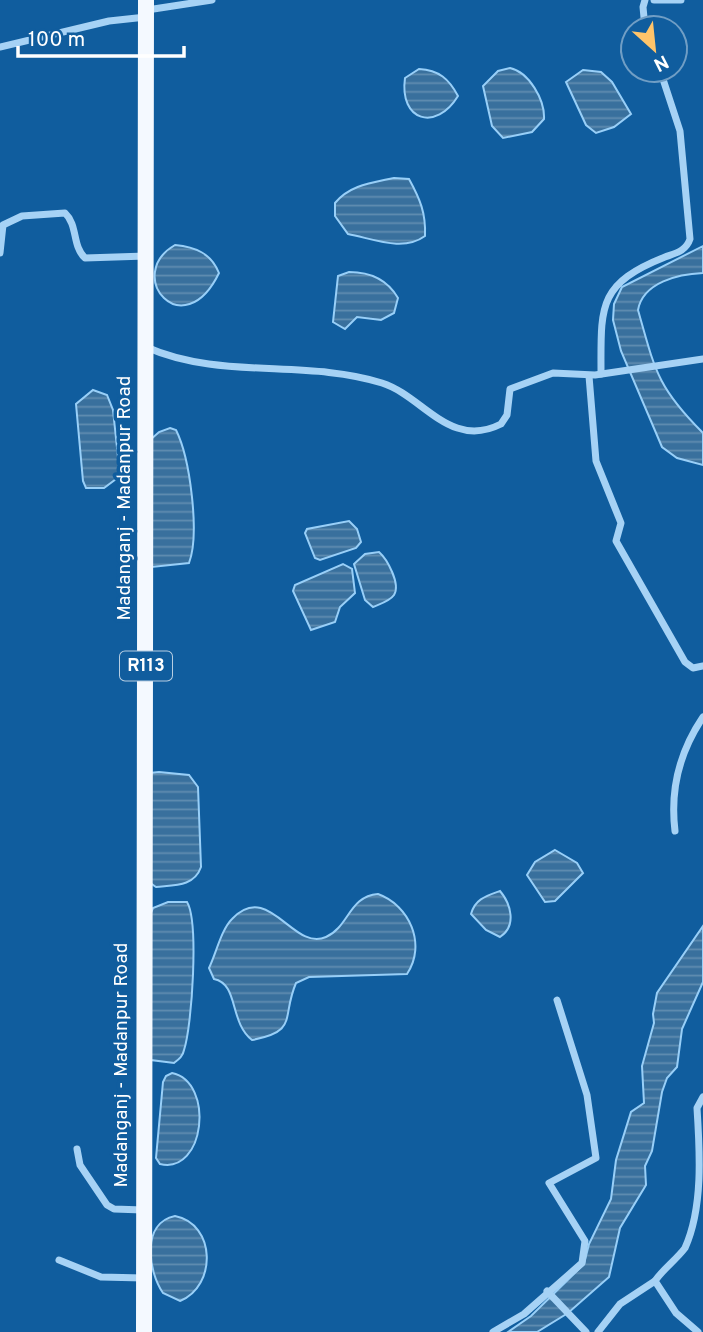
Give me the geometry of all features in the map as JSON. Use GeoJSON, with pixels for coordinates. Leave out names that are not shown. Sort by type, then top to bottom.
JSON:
{"type":"FeatureCollection","features":[{"type":"Feature","properties":{"kind":"main road","name":"Madanganj - Madanpur Road"},"geometry":{"type":"LineString","coordinates":[[144,1332],[146,9]]}},
{"type":"Feature","properties":{"kind":"street"},"geometry":{"type":"LineString","coordinates":[[0,47],[109,21],[146,9],[212,0]]}},
{"type":"Feature","properties":{"kind":"street"},"geometry":{"type":"LineString","coordinates":[[654,0],[681,0]]}},
{"type":"Feature","properties":{"kind":"street"},"geometry":{"type":"LineString","coordinates":[[601,374],[606,306],[614,286],[681,251],[690,239],[681,141],[673,103],[666,84]]}},
{"type":"Feature","properties":{"kind":"street"},"geometry":{"type":"LineString","coordinates":[[0,253],[3,225],[22,216],[65,213],[69,217],[79,252],[85,258],[146,256]]}},
{"type":"Feature","properties":{"kind":"street"},"geometry":{"type":"LineString","coordinates":[[145,347],[169,358],[194,362],[307,372],[327,370],[385,384],[452,426],[478,431],[501,424],[507,415],[510,389],[553,373],[589,376],[703,359]]}},
{"type":"Feature","properties":{"kind":"street"},"geometry":{"type":"LineString","coordinates":[[589,376],[596,461],[621,523],[616,541],[685,662],[693,668],[703,666]]}},
{"type":"Feature","properties":{"kind":"street"},"geometry":{"type":"LineString","coordinates":[[675,831],[672,809],[682,751],[703,717]]}},
{"type":"Feature","properties":{"kind":"street"},"geometry":{"type":"LineString","coordinates":[[494,1332],[524,1314],[582,1263],[585,1241],[551,1192],[549,1183],[596,1158],[587,1095],[557,1000]]}},
{"type":"Feature","properties":{"kind":"street"},"geometry":{"type":"LineString","coordinates":[[598,1332],[620,1304],[654,1281],[684,1249],[698,1219],[702,1200],[697,1108],[703,1097]]}},
{"type":"Feature","properties":{"kind":"street"},"geometry":{"type":"LineString","coordinates":[[77,1149],[80,1165],[107,1205],[114,1209],[143,1210]]}},
{"type":"Feature","properties":{"kind":"street"},"geometry":{"type":"LineString","coordinates":[[59,1260],[101,1277],[143,1278]]}},
{"type":"Feature","properties":{"kind":"street"},"geometry":{"type":"LineString","coordinates":[[654,1281],[676,1313],[698,1332]]}},
{"type":"Feature","properties":{"kind":"street"},"geometry":{"type":"LineString","coordinates":[[547,1292],[586,1332]]}},
{"type":"Feature","properties":{"kind":"water"},"geometry":{"type":"Polygon","coordinates":[[[510,68],[523,75],[534,88],[542,104],[544,119],[532,132],[503,138],[492,126],[483,86],[498,71],[510,68]]]}},
{"type":"Feature","properties":{"kind":"water"},"geometry":{"type":"Polygon","coordinates":[[[419,69],[443,76],[458,96],[440,114],[421,117],[413,112],[408,104],[405,78],[419,69]]]}},
{"type":"Feature","properties":{"kind":"water"},"geometry":{"type":"Polygon","coordinates":[[[583,70],[601,72],[612,82],[631,114],[614,127],[596,133],[586,125],[566,82],[583,70]]]}},
{"type":"Feature","properties":{"kind":"water"},"geometry":{"type":"Polygon","coordinates":[[[394,178],[409,179],[413,186],[423,213],[425,236],[416,241],[398,244],[348,234],[335,216],[335,203],[354,188],[394,178]]]}},
{"type":"Feature","properties":{"kind":"water"},"geometry":{"type":"Polygon","coordinates":[[[175,245],[202,252],[212,260],[219,273],[205,294],[190,304],[176,305],[164,298],[157,287],[155,272],[160,258],[175,245]]]}},
{"type":"Feature","properties":{"kind":"water"},"geometry":{"type":"Polygon","coordinates":[[[703,246],[703,273],[683,275],[654,286],[641,300],[638,310],[660,377],[676,403],[703,433],[703,465],[677,458],[662,447],[621,351],[613,320],[614,304],[622,287],[703,246]]]}},
{"type":"Feature","properties":{"kind":"water"},"geometry":{"type":"Polygon","coordinates":[[[349,272],[371,275],[389,286],[398,298],[394,313],[381,320],[357,317],[345,329],[333,322],[338,276],[349,272]]]}},
{"type":"Feature","properties":{"kind":"water"},"geometry":{"type":"Polygon","coordinates":[[[93,390],[107,395],[113,410],[120,476],[104,488],[86,488],[83,481],[76,404],[93,390]]]}},
{"type":"Feature","properties":{"kind":"water"},"geometry":{"type":"Polygon","coordinates":[[[170,428],[176,430],[189,477],[194,534],[192,550],[189,563],[152,567],[149,441],[159,432],[170,428]]]}},
{"type":"Feature","properties":{"kind":"water"},"geometry":{"type":"Polygon","coordinates":[[[349,521],[357,529],[361,542],[356,548],[320,560],[315,558],[305,533],[307,529],[349,521]]]}},
{"type":"Feature","properties":{"kind":"water"},"geometry":{"type":"Polygon","coordinates":[[[379,552],[392,572],[396,590],[390,599],[373,607],[365,600],[354,564],[365,554],[379,552]]]}},
{"type":"Feature","properties":{"kind":"water"},"geometry":{"type":"Polygon","coordinates":[[[343,564],[352,569],[355,593],[340,607],[335,622],[311,630],[293,591],[295,585],[343,564]]]}},
{"type":"Feature","properties":{"kind":"water"},"geometry":{"type":"Polygon","coordinates":[[[150,773],[189,775],[198,787],[201,867],[198,874],[188,882],[156,887],[149,882],[150,773]]]}},
{"type":"Feature","properties":{"kind":"water"},"geometry":{"type":"Polygon","coordinates":[[[555,850],[577,863],[583,873],[555,901],[545,902],[527,875],[535,862],[555,850]]]}},
{"type":"Feature","properties":{"kind":"water"},"geometry":{"type":"Polygon","coordinates":[[[500,891],[509,908],[510,921],[509,927],[500,937],[486,930],[471,914],[478,901],[500,891]]]}},
{"type":"Feature","properties":{"kind":"water"},"geometry":{"type":"Polygon","coordinates":[[[378,894],[398,907],[412,927],[415,950],[407,974],[309,977],[296,983],[283,1027],[277,1032],[252,1040],[240,1024],[227,988],[214,979],[209,968],[232,919],[245,909],[258,907],[303,935],[314,939],[326,937],[340,926],[361,900],[378,894]]]}},
{"type":"Feature","properties":{"kind":"water"},"geometry":{"type":"Polygon","coordinates":[[[168,902],[187,902],[193,930],[190,1020],[183,1052],[174,1063],[151,1060],[150,915],[153,908],[168,902]]]}},
{"type":"Feature","properties":{"kind":"water"},"geometry":{"type":"Polygon","coordinates":[[[703,926],[703,982],[682,1029],[677,1067],[667,1078],[662,1092],[652,1151],[645,1166],[646,1185],[620,1228],[609,1277],[568,1313],[537,1332],[508,1332],[531,1316],[584,1264],[589,1244],[611,1199],[616,1160],[631,1112],[644,1103],[642,1066],[654,1023],[657,993],[703,926]]]}},
{"type":"Feature","properties":{"kind":"water"},"geometry":{"type":"Polygon","coordinates":[[[172,1073],[186,1080],[195,1093],[199,1126],[195,1142],[187,1156],[175,1164],[160,1164],[156,1158],[163,1082],[166,1076],[172,1073]]]}},
{"type":"Feature","properties":{"kind":"water"},"geometry":{"type":"Polygon","coordinates":[[[175,1216],[189,1221],[198,1231],[207,1256],[201,1283],[180,1301],[163,1293],[151,1261],[152,1238],[157,1228],[164,1220],[175,1216]]]}}]}
